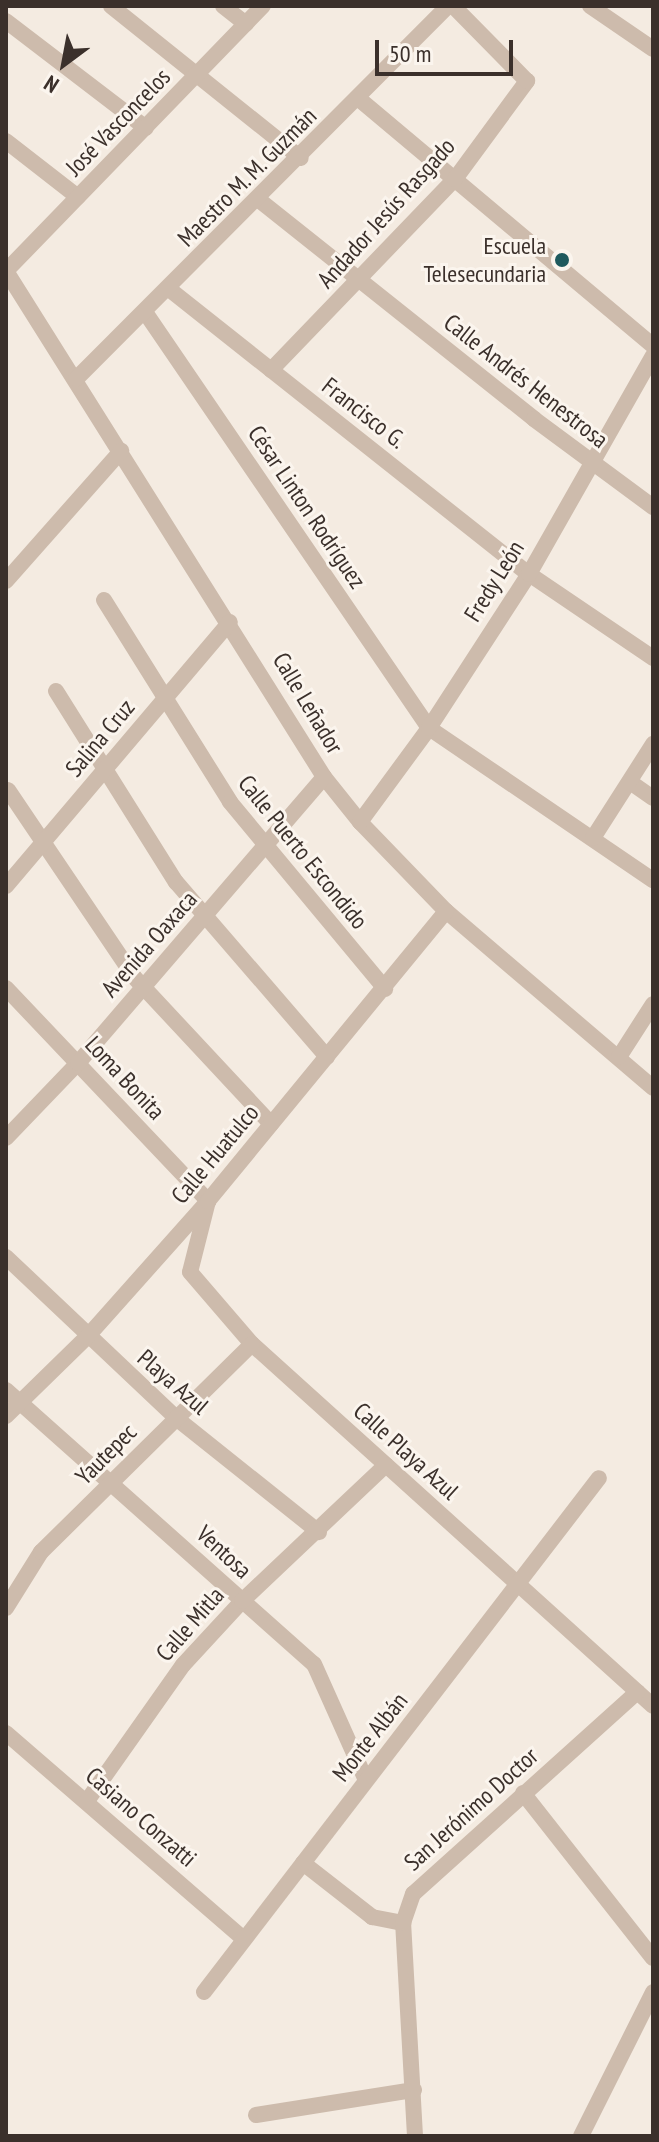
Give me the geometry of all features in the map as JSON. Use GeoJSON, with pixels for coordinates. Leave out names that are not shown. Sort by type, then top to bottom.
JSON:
{"type":"FeatureCollection","features":[{"type":"Feature","properties":{"kind":"street"},"geometry":{"type":"LineString","coordinates":[[111,6],[199,73],[301,158]]}},
{"type":"Feature","properties":{"kind":"street"},"geometry":{"type":"LineString","coordinates":[[223,6],[246,24]]}},
{"type":"Feature","properties":{"kind":"street","name":"José Vasconcelos"},"geometry":{"type":"LineString","coordinates":[[6,271],[263,6]]}},
{"type":"Feature","properties":{"kind":"street","name":"Andador Jesús Rasgado"},"geometry":{"type":"LineString","coordinates":[[271,370],[455,179],[527,81],[450,6]]}},
{"type":"Feature","properties":{"kind":"street","name":"Maestro M. M. Guzmán"},"geometry":{"type":"LineString","coordinates":[[76,379],[259,200],[450,6]]}},
{"type":"Feature","properties":{"kind":"street"},"geometry":{"type":"LineString","coordinates":[[590,6],[653,49]]}},
{"type":"Feature","properties":{"kind":"street"},"geometry":{"type":"LineString","coordinates":[[6,21],[146,128]]}},
{"type":"Feature","properties":{"kind":"street"},"geometry":{"type":"LineString","coordinates":[[359,99],[653,346]]}},
{"type":"Feature","properties":{"kind":"street"},"geometry":{"type":"LineString","coordinates":[[6,141],[78,197]]}},
{"type":"Feature","properties":{"kind":"street","name":"Calle Andrés Henestrosa"},"geometry":{"type":"LineString","coordinates":[[259,200],[590,463],[653,507]]}},
{"type":"Feature","properties":{"kind":"street","name":"Calle Leñador"},"geometry":{"type":"LineString","coordinates":[[6,271],[230,622],[324,777],[360,822],[446,911],[653,1088]]}},
{"type":"Feature","properties":{"kind":"street","name":"Francisco G."},"geometry":{"type":"LineString","coordinates":[[169,289],[529,574],[653,658]]}},
{"type":"Feature","properties":{"kind":"street","name":"César Linton Rodríguez"},"geometry":{"type":"LineString","coordinates":[[145,312],[429,728]]}},
{"type":"Feature","properties":{"kind":"street","name":"Fredy León"},"geometry":{"type":"LineString","coordinates":[[360,822],[429,728],[529,574],[653,356]]}},
{"type":"Feature","properties":{"kind":"street"},"geometry":{"type":"LineString","coordinates":[[6,581],[121,451]]}},
{"type":"Feature","properties":{"kind":"street","name":"Calle Puerto Escondido"},"geometry":{"type":"LineString","coordinates":[[104,600],[163,701],[263,848],[385,989]]}},
{"type":"Feature","properties":{"kind":"street","name":"Salina Cruz"},"geometry":{"type":"LineString","coordinates":[[6,886],[230,622]]}},
{"type":"Feature","properties":{"kind":"street"},"geometry":{"type":"LineString","coordinates":[[56,691],[176,882],[327,1057]]}},
{"type":"Feature","properties":{"kind":"street"},"geometry":{"type":"LineString","coordinates":[[429,728],[653,880]]}},
{"type":"Feature","properties":{"kind":"street"},"geometry":{"type":"LineString","coordinates":[[593,838],[653,744]]}},
{"type":"Feature","properties":{"kind":"street","name":"Avenida Oaxaca"},"geometry":{"type":"LineString","coordinates":[[6,1138],[78,1063],[324,777]]}},
{"type":"Feature","properties":{"kind":"street"},"geometry":{"type":"LineString","coordinates":[[630,782],[653,798]]}},
{"type":"Feature","properties":{"kind":"street"},"geometry":{"type":"LineString","coordinates":[[8,790],[143,987],[271,1124]]}},
{"type":"Feature","properties":{"kind":"street","name":"Calle Huatulco"},"geometry":{"type":"LineString","coordinates":[[6,1416],[87,1337],[208,1201],[446,911]]}},
{"type":"Feature","properties":{"kind":"street","name":"Loma Bonita"},"geometry":{"type":"LineString","coordinates":[[6,988],[208,1201]]}},
{"type":"Feature","properties":{"kind":"street"},"geometry":{"type":"LineString","coordinates":[[619,1057],[653,1004]]}},
{"type":"Feature","properties":{"kind":"street","name":"Calle Playa Azul"},"geometry":{"type":"LineString","coordinates":[[208,1201],[190,1272],[252,1344],[653,1706]]}},
{"type":"Feature","properties":{"kind":"street","name":"Playa Azul"},"geometry":{"type":"LineString","coordinates":[[6,1257],[176,1418],[319,1532]]}},
{"type":"Feature","properties":{"kind":"street","name":"Yautepec"},"geometry":{"type":"LineString","coordinates":[[6,1608],[41,1552],[252,1344]]}},
{"type":"Feature","properties":{"kind":"street","name":"Ventosa"},"geometry":{"type":"LineString","coordinates":[[6,1390],[314,1664],[366,1780]]}},
{"type":"Feature","properties":{"kind":"street","name":"Calle Mitla"},"geometry":{"type":"LineString","coordinates":[[87,1801],[183,1665],[242,1601],[319,1532],[386,1465]]}},
{"type":"Feature","properties":{"kind":"street","name":"Monte Albán"},"geometry":{"type":"LineString","coordinates":[[204,1992],[599,1478]]}},
{"type":"Feature","properties":{"kind":"street","name":"San Jerónimo Doctor"},"geometry":{"type":"LineString","coordinates":[[415,2136],[403,1923],[413,1894],[637,1692]]}},
{"type":"Feature","properties":{"kind":"street","name":"Casiano Conzatti"},"geometry":{"type":"LineString","coordinates":[[6,1733],[243,1938]]}},
{"type":"Feature","properties":{"kind":"street"},"geometry":{"type":"LineString","coordinates":[[523,1793],[653,1958]]}},
{"type":"Feature","properties":{"kind":"street"},"geometry":{"type":"LineString","coordinates":[[303,1863],[372,1917],[403,1923]]}},
{"type":"Feature","properties":{"kind":"street"},"geometry":{"type":"LineString","coordinates":[[581,2136],[653,1992]]}},
{"type":"Feature","properties":{"kind":"street"},"geometry":{"type":"LineString","coordinates":[[256,2115],[414,2090]]}},
{"type":"Feature","properties":{"kind":"place","name":"Escuela Telesecundaria"},"geometry":{"type":"Point","coordinates":[562,260]}}]}
